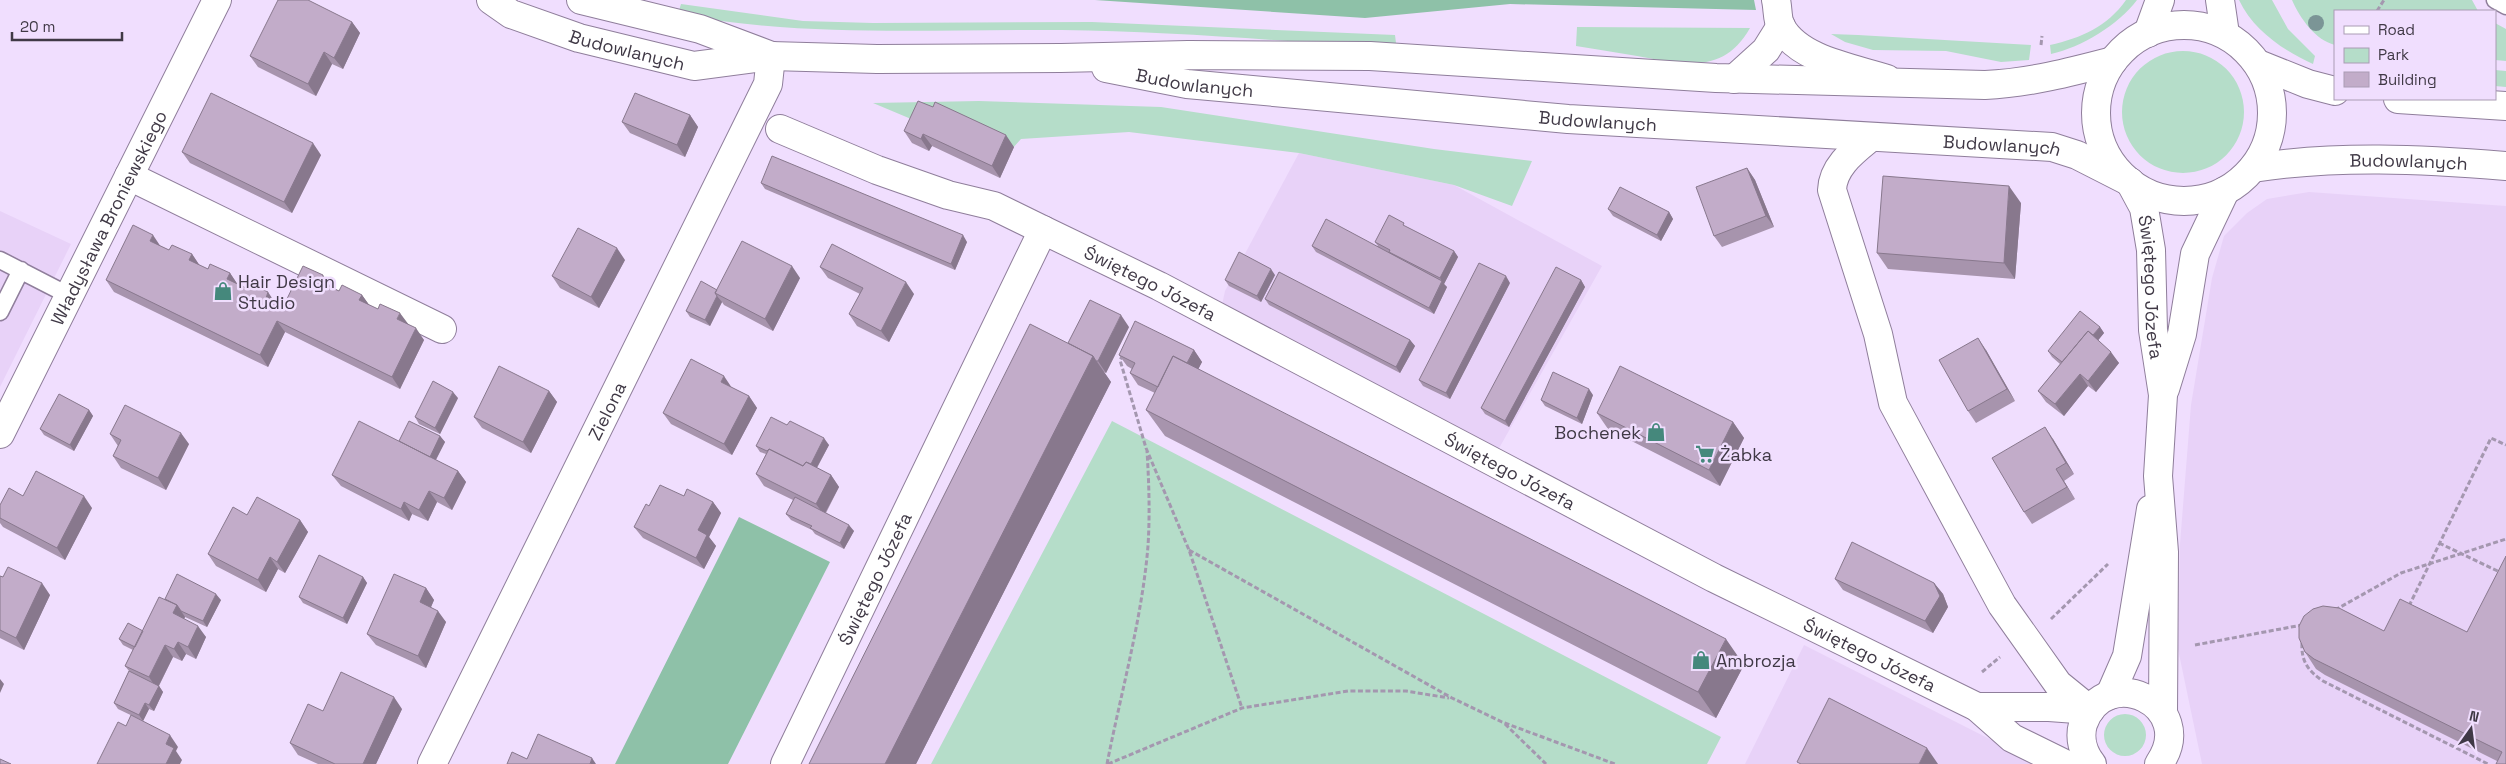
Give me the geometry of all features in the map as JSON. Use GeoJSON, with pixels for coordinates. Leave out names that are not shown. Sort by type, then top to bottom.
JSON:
{"type":"FeatureCollection","features":[{"type":"Feature","properties":{"kind":"street","name":"Władysława Broniewskiego"},"geometry":{"type":"LineString","coordinates":[[0,434],[217,0]]}},
{"type":"Feature","properties":{"kind":"street","name":"Budowlanych"},"geometry":{"type":"LineString","coordinates":[[491,0],[511,14],[579,38],[656,59],[694,66],[771,56],[841,59],[1061,58],[1188,55],[1370,56],[1734,79],[1903,84],[2014,83],[2064,74],[2113,61]]}},
{"type":"Feature","properties":{"kind":"street","name":"Budowlanych"},"geometry":{"type":"LineString","coordinates":[[581,0],[700,29],[771,56]]}},
{"type":"Feature","properties":{"kind":"street"},"geometry":{"type":"LineString","coordinates":[[2148,33],[2160,0]]}},
{"type":"Feature","properties":{"kind":"street"},"geometry":{"type":"LineString","coordinates":[[2220,0],[2225,34]]}},
{"type":"Feature","properties":{"kind":"street"},"geometry":{"type":"LineString","coordinates":[[1734,79],[1748,69],[1766,50],[1778,13]]}},
{"type":"Feature","properties":{"kind":"street"},"geometry":{"type":"LineString","coordinates":[[1778,13],[1798,47],[1808,53],[1903,84]]}},
{"type":"Feature","properties":{"kind":"street"},"geometry":{"type":"LineString","coordinates":[[2186,25],[2201,26],[2225,34],[2243,47],[2258,64],[2269,86],[2272,116],[2266,146],[2253,168],[2245,177],[2225,191],[2202,199],[2177,200],[2152,195],[2130,182],[2108,157],[2097,125],[2098,92],[2113,61],[2128,44],[2148,33],[2165,27],[2186,25]]}},
{"type":"Feature","properties":{"kind":"street","name":"Zielona"},"geometry":{"type":"LineString","coordinates":[[432,764],[768,84],[771,56]]}},
{"type":"Feature","properties":{"kind":"street","name":"Budowlanych"},"geometry":{"type":"LineString","coordinates":[[1061,58],[1187,84],[1568,119],[2052,147],[2083,157],[2130,182]]}},
{"type":"Feature","properties":{"kind":"street"},"geometry":{"type":"LineString","coordinates":[[2258,64],[2308,84],[2334,92]]}},
{"type":"Feature","properties":{"kind":"street"},"geometry":{"type":"LineString","coordinates":[[2413,100],[2506,106]]}},
{"type":"Feature","properties":{"kind":"street","name":"Świętego Józefa"},"geometry":{"type":"LineString","coordinates":[[780,129],[877,170],[948,195],[994,206],[1159,286],[1714,578],[1977,708],[2012,738],[2064,764]]}},
{"type":"Feature","properties":{"kind":"street"},"geometry":{"type":"LineString","coordinates":[[1871,137],[1848,156],[1837,173],[1832,190],[1882,354],[1892,403],[2002,605],[2058,684],[2100,702]]}},
{"type":"Feature","properties":{"kind":"street","name":"Budowlanych"},"geometry":{"type":"LineString","coordinates":[[2253,168],[2296,162],[2361,159],[2506,166]]}},
{"type":"Feature","properties":{"kind":"street"},"geometry":{"type":"LineString","coordinates":[[129,176],[442,329]]}},
{"type":"Feature","properties":{"kind":"street","name":"Świętego Józefa"},"geometry":{"type":"LineString","coordinates":[[2130,182],[2144,208],[2151,250],[2154,330],[2162,395],[2158,476],[2164,552],[2163,713],[2169,731],[2168,756]]}},
{"type":"Feature","properties":{"kind":"street","name":"Świętego Józefa"},"geometry":{"type":"LineString","coordinates":[[2162,395],[2182,334],[2195,254],[2225,191]]}},
{"type":"Feature","properties":{"kind":"street","name":"Świętego Józefa"},"geometry":{"type":"LineString","coordinates":[[785,764],[1043,230]]}},
{"type":"Feature","properties":{"kind":"street","name":"Świętego Józefa"},"geometry":{"type":"LineString","coordinates":[[1977,708],[2049,706],[2100,702],[2127,656],[2143,551],[2158,476]]}},
{"type":"Feature","properties":{"kind":"street"},"geometry":{"type":"LineString","coordinates":[[2092,764],[2083,749],[2082,735],[2084,722],[2100,702],[2130,692],[2149,699],[2163,713]]}},
{"type":"Feature","properties":{"kind":"lane"},"geometry":{"type":"LineString","coordinates":[[2495,0],[2506,6]]}},
{"type":"Feature","properties":{"kind":"lane"},"geometry":{"type":"LineString","coordinates":[[0,260],[70,296]]}},
{"type":"Feature","properties":{"kind":"lane"},"geometry":{"type":"LineString","coordinates":[[0,312],[21,270]]}},
{"type":"Feature","properties":{"kind":"path"},"geometry":{"type":"LineString","coordinates":[[1125,351],[1120,360],[1146,448],[1189,550],[1242,708]]}},
{"type":"Feature","properties":{"kind":"path"},"geometry":{"type":"LineString","coordinates":[[2406,611],[2491,438],[2506,445]]}},
{"type":"Feature","properties":{"kind":"path"},"geometry":{"type":"LineString","coordinates":[[1107,764],[1144,583],[1150,497],[1146,448]]}},
{"type":"Feature","properties":{"kind":"path"},"geometry":{"type":"LineString","coordinates":[[2326,615],[2367,590],[2430,562],[2506,539]]}},
{"type":"Feature","properties":{"kind":"path"},"geometry":{"type":"LineString","coordinates":[[2439,543],[2506,575]]}},
{"type":"Feature","properties":{"kind":"path"},"geometry":{"type":"LineString","coordinates":[[1189,550],[1452,698],[1502,722],[1615,764]]}},
{"type":"Feature","properties":{"kind":"path"},"geometry":{"type":"LineString","coordinates":[[2045,626],[2113,559]]}},
{"type":"Feature","properties":{"kind":"path"},"geometry":{"type":"LineString","coordinates":[[2186,647],[2310,625]]}},
{"type":"Feature","properties":{"kind":"path"},"geometry":{"type":"LineString","coordinates":[[2303,639],[2302,657],[2304,664],[2314,676],[2488,764]]}},
{"type":"Feature","properties":{"kind":"path"},"geometry":{"type":"LineString","coordinates":[[1974,678],[2002,656]]}},
{"type":"Feature","properties":{"kind":"path"},"geometry":{"type":"LineString","coordinates":[[1107,764],[1242,708],[1348,691],[1406,691],[1452,698]]}},
{"type":"Feature","properties":{"kind":"path"},"geometry":{"type":"LineString","coordinates":[[1502,722],[1546,764]]}},
{"type":"Feature","properties":{"kind":"shaded area"},"geometry":{"type":"Polygon","coordinates":[[[1299,153],[1454,185],[1602,266],[1498,450],[1222,305],[1225,291],[1299,153]]]}},
{"type":"Feature","properties":{"kind":"shaded area"},"geometry":{"type":"Polygon","coordinates":[[[2309,192],[2506,206],[2506,764],[2202,764],[2178,649],[2180,544],[2191,405],[2212,278],[2224,236],[2247,213],[2267,199],[2309,192]]]}},
{"type":"Feature","properties":{"kind":"shaded area"},"geometry":{"type":"Polygon","coordinates":[[[0,211],[71,244],[0,387],[0,211]]]}},
{"type":"Feature","properties":{"kind":"shaded area"},"geometry":{"type":"Polygon","coordinates":[[[1804,645],[2039,764],[1745,764],[1804,645]]]}},
{"type":"Feature","properties":{"kind":"green space"},"geometry":{"type":"Polygon","coordinates":[[[1095,0],[1754,0],[1756,10],[1510,4],[1365,18],[1095,0]]]}},
{"type":"Feature","properties":{"kind":"green space"},"geometry":{"type":"Polygon","coordinates":[[[2126,0],[2137,0],[2110,26],[2075,46],[2051,54],[2050,45],[2072,39],[2092,30],[2110,17],[2126,0]]]}},
{"type":"Feature","properties":{"kind":"green space"},"geometry":{"type":"Polygon","coordinates":[[[2239,0],[2272,0],[2288,29],[2315,56],[2313,64],[2291,53],[2270,38],[2252,21],[2239,0]]]}},
{"type":"Feature","properties":{"kind":"green space"},"geometry":{"type":"Polygon","coordinates":[[[2292,0],[2472,0],[2477,10],[2334,10],[2334,45],[2315,33],[2299,14],[2292,0]]]}},
{"type":"Feature","properties":{"kind":"green space"},"geometry":{"type":"Polygon","coordinates":[[[681,4],[803,21],[873,23],[1092,22],[1395,35],[1396,43],[1356,46],[1136,32],[1062,30],[870,31],[822,29],[726,22],[678,14],[681,4]]]}},
{"type":"Feature","properties":{"kind":"green space"},"geometry":{"type":"Polygon","coordinates":[[[2496,24],[2506,29],[2506,61],[2496,60],[2496,24]]]}},
{"type":"Feature","properties":{"kind":"green space"},"geometry":{"type":"Polygon","coordinates":[[[1577,27],[1750,28],[1739,43],[1727,54],[1714,60],[1700,63],[1685,63],[1576,46],[1577,27]]]}},
{"type":"Feature","properties":{"kind":"green space"},"geometry":{"type":"Polygon","coordinates":[[[1831,34],[2031,45],[2029,60],[2001,62],[1946,51],[1873,50],[1845,42],[1831,34]]]}},
{"type":"Feature","properties":{"kind":"green space"},"geometry":{"type":"Polygon","coordinates":[[[2183,51],[2206,56],[2226,69],[2239,89],[2244,112],[2239,135],[2226,155],[2206,168],[2183,173],[2160,168],[2140,155],[2127,135],[2122,112],[2127,89],[2140,69],[2160,56],[2183,51]]]}},
{"type":"Feature","properties":{"kind":"green space"},"geometry":{"type":"Polygon","coordinates":[[[2496,70],[2506,71],[2506,87],[2496,86],[2496,70]]]}},
{"type":"Feature","properties":{"kind":"green space"},"geometry":{"type":"Polygon","coordinates":[[[979,101],[1161,107],[1434,149],[1532,161],[1512,206],[1454,185],[1299,153],[1129,132],[1021,139],[1004,158],[873,103],[979,101]]]}},
{"type":"Feature","properties":{"kind":"green space"},"geometry":{"type":"Polygon","coordinates":[[[1112,421],[1721,737],[1707,764],[931,764],[1112,421]]]}},
{"type":"Feature","properties":{"kind":"green space"},"geometry":{"type":"Polygon","coordinates":[[[739,517],[830,562],[728,764],[615,764],[739,517]]]}},
{"type":"Feature","properties":{"kind":"green space"},"geometry":{"type":"Polygon","coordinates":[[[2125,714],[2140,720],[2146,735],[2140,750],[2125,756],[2110,750],[2104,735],[2110,720],[2125,714]]]}},
{"type":"Feature","properties":{"kind":"building"},"geometry":{"type":"Polygon","coordinates":[[[278,0],[308,0],[352,22],[334,58],[324,52],[308,84],[250,56],[278,0]]]}},
{"type":"Feature","properties":{"kind":"building"},"geometry":{"type":"Polygon","coordinates":[[[211,93],[313,143],[284,202],[182,152],[211,93]]]}},
{"type":"Feature","properties":{"kind":"building"},"geometry":{"type":"Polygon","coordinates":[[[635,93],[690,115],[677,145],[622,122],[635,93]]]}},
{"type":"Feature","properties":{"kind":"building"},"geometry":{"type":"Polygon","coordinates":[[[918,101],[933,107],[935,102],[1006,135],[992,166],[923,134],[921,139],[904,131],[918,101]]]}},
{"type":"Feature","properties":{"kind":"building"},"geometry":{"type":"Polygon","coordinates":[[[772,156],[963,235],[951,264],[761,183],[772,156]]]}},
{"type":"Feature","properties":{"kind":"building"},"geometry":{"type":"Polygon","coordinates":[[[1747,168],[1766,216],[1714,236],[1696,187],[1747,168]]]}},
{"type":"Feature","properties":{"kind":"building"},"geometry":{"type":"Polygon","coordinates":[[[1883,176],[2009,186],[2004,263],[1877,253],[1883,176]]]}},
{"type":"Feature","properties":{"kind":"building"},"geometry":{"type":"Polygon","coordinates":[[[1620,187],[1669,212],[1657,235],[1608,209],[1620,187]]]}},
{"type":"Feature","properties":{"kind":"building"},"geometry":{"type":"Polygon","coordinates":[[[1389,215],[1404,223],[1403,225],[1454,251],[1440,278],[1389,252],[1390,250],[1375,242],[1389,215]]]}},
{"type":"Feature","properties":{"kind":"building"},"geometry":{"type":"Polygon","coordinates":[[[1326,219],[1442,281],[1429,308],[1312,246],[1326,219]]]}},
{"type":"Feature","properties":{"kind":"building"},"geometry":{"type":"Polygon","coordinates":[[[133,225],[153,235],[150,241],[169,250],[172,245],[192,254],[189,260],[208,269],[210,264],[230,273],[227,279],[246,288],[249,283],[268,292],[266,298],[283,307],[303,266],[323,275],[320,282],[339,291],[342,285],[362,295],[359,300],[378,309],[380,304],[400,313],[397,319],[416,328],[392,377],[277,321],[260,355],[106,280],[133,225]]]}},
{"type":"Feature","properties":{"kind":"building"},"geometry":{"type":"Polygon","coordinates":[[[578,228],[617,248],[591,297],[552,276],[578,228]]]}},
{"type":"Feature","properties":{"kind":"building"},"geometry":{"type":"Polygon","coordinates":[[[742,241],[792,266],[765,319],[715,293],[742,241]]]}},
{"type":"Feature","properties":{"kind":"building"},"geometry":{"type":"Polygon","coordinates":[[[832,244],[906,282],[881,331],[849,314],[863,288],[820,267],[832,244]]]}},
{"type":"Feature","properties":{"kind":"building"},"geometry":{"type":"Polygon","coordinates":[[[1239,252],[1271,269],[1257,296],[1225,280],[1239,252]]]}},
{"type":"Feature","properties":{"kind":"building"},"geometry":{"type":"Polygon","coordinates":[[[1479,263],[1506,276],[1446,393],[1419,380],[1479,263]]]}},
{"type":"Feature","properties":{"kind":"building"},"geometry":{"type":"Polygon","coordinates":[[[1556,267],[1581,280],[1505,421],[1481,408],[1556,267]]]}},
{"type":"Feature","properties":{"kind":"building"},"geometry":{"type":"Polygon","coordinates":[[[1279,272],[1410,340],[1396,367],[1265,299],[1279,272]]]}},
{"type":"Feature","properties":{"kind":"building"},"geometry":{"type":"Polygon","coordinates":[[[701,281],[717,290],[715,293],[717,296],[705,320],[686,311],[701,281]]]}},
{"type":"Feature","properties":{"kind":"building"},"geometry":{"type":"Polygon","coordinates":[[[1090,300],[1121,315],[1098,361],[1093,356],[1068,343],[1090,300]]]}},
{"type":"Feature","properties":{"kind":"building"},"geometry":{"type":"Polygon","coordinates":[[[2080,311],[2100,327],[2093,335],[2088,331],[2062,362],[2048,351],[2080,311]]]}},
{"type":"Feature","properties":{"kind":"building"},"geometry":{"type":"Polygon","coordinates":[[[1135,321],[1194,350],[1187,363],[1173,356],[1158,387],[1130,373],[1135,363],[1119,355],[1135,321]]]}},
{"type":"Feature","properties":{"kind":"building"},"geometry":{"type":"Polygon","coordinates":[[[1030,324],[1093,356],[885,764],[809,764],[1030,324]]]}},
{"type":"Feature","properties":{"kind":"building"},"geometry":{"type":"Polygon","coordinates":[[[2088,331],[2111,352],[2088,381],[2080,374],[2055,404],[2038,391],[2088,331]]]}},
{"type":"Feature","properties":{"kind":"building"},"geometry":{"type":"Polygon","coordinates":[[[1978,338],[2007,389],[1968,411],[1939,360],[1978,338]]]}},
{"type":"Feature","properties":{"kind":"building"},"geometry":{"type":"Polygon","coordinates":[[[1173,356],[1726,639],[1698,692],[1146,410],[1173,356]]]}},
{"type":"Feature","properties":{"kind":"building"},"geometry":{"type":"Polygon","coordinates":[[[691,359],[724,376],[721,382],[749,396],[724,444],[663,413],[691,359]]]}},
{"type":"Feature","properties":{"kind":"building"},"geometry":{"type":"Polygon","coordinates":[[[499,366],[549,391],[523,442],[474,417],[499,366]]]}},
{"type":"Feature","properties":{"kind":"building"},"geometry":{"type":"Polygon","coordinates":[[[1620,366],[1733,422],[1709,470],[1597,413],[1620,366]]]}},
{"type":"Feature","properties":{"kind":"building"},"geometry":{"type":"Polygon","coordinates":[[[1553,372],[1589,389],[1577,418],[1541,400],[1553,372]]]}},
{"type":"Feature","properties":{"kind":"building"},"geometry":{"type":"Polygon","coordinates":[[[433,381],[453,392],[435,428],[415,417],[433,381]]]}},
{"type":"Feature","properties":{"kind":"building"},"geometry":{"type":"Polygon","coordinates":[[[59,394],[89,410],[70,445],[40,429],[59,394]]]}},
{"type":"Feature","properties":{"kind":"building"},"geometry":{"type":"Polygon","coordinates":[[[125,405],[181,433],[158,478],[113,456],[121,440],[110,434],[125,405]]]}},
{"type":"Feature","properties":{"kind":"building"},"geometry":{"type":"Polygon","coordinates":[[[771,417],[787,425],[790,421],[824,438],[811,464],[806,462],[803,466],[769,449],[767,451],[756,446],[771,417]]]}},
{"type":"Feature","properties":{"kind":"building"},"geometry":{"type":"Polygon","coordinates":[[[359,421],[458,471],[444,498],[429,491],[419,510],[404,502],[401,509],[332,475],[359,421]]]}},
{"type":"Feature","properties":{"kind":"building"},"geometry":{"type":"Polygon","coordinates":[[[409,421],[440,436],[430,457],[399,441],[409,421]]]}},
{"type":"Feature","properties":{"kind":"building"},"geometry":{"type":"Polygon","coordinates":[[[2045,427],[2066,463],[2056,469],[2067,487],[2024,512],[1992,458],[2045,427]]]}},
{"type":"Feature","properties":{"kind":"building"},"geometry":{"type":"Polygon","coordinates":[[[769,449],[803,466],[806,462],[831,475],[816,504],[756,474],[769,449]]]}},
{"type":"Feature","properties":{"kind":"building"},"geometry":{"type":"Polygon","coordinates":[[[36,471],[84,496],[57,548],[0,518],[0,505],[9,488],[23,496],[36,471]]]}},
{"type":"Feature","properties":{"kind":"building"},"geometry":{"type":"Polygon","coordinates":[[[660,485],[684,496],[687,489],[713,502],[698,530],[707,535],[696,558],[634,527],[646,504],[649,506],[660,485]]]}},
{"type":"Feature","properties":{"kind":"building"},"geometry":{"type":"Polygon","coordinates":[[[257,497],[300,520],[277,562],[270,557],[258,580],[208,554],[233,507],[247,515],[257,497]]]}},
{"type":"Feature","properties":{"kind":"building"},"geometry":{"type":"Polygon","coordinates":[[[795,497],[849,525],[840,543],[810,528],[812,526],[786,514],[795,497]]]}},
{"type":"Feature","properties":{"kind":"building"},"geometry":{"type":"Polygon","coordinates":[[[1852,542],[1934,583],[1940,596],[1925,621],[1835,579],[1852,542]]]}},
{"type":"Feature","properties":{"kind":"building"},"geometry":{"type":"Polygon","coordinates":[[[319,555],[363,577],[343,618],[299,597],[319,555]]]}},
{"type":"Feature","properties":{"kind":"building"},"geometry":{"type":"Polygon","coordinates":[[[2506,556],[2506,764],[2496,764],[2502,752],[2314,659],[2305,652],[2299,638],[2299,626],[2304,616],[2313,609],[2323,606],[2339,608],[2384,631],[2400,599],[2467,632],[2506,556]]]}},
{"type":"Feature","properties":{"kind":"building"},"geometry":{"type":"Polygon","coordinates":[[[8,567],[42,583],[16,638],[0,630],[0,576],[3,577],[8,567]]]}},
{"type":"Feature","properties":{"kind":"building"},"geometry":{"type":"Polygon","coordinates":[[[177,574],[216,594],[203,621],[181,611],[177,605],[165,599],[177,574]]]}},
{"type":"Feature","properties":{"kind":"building"},"geometry":{"type":"Polygon","coordinates":[[[394,574],[426,588],[420,602],[438,611],[418,656],[367,634],[394,574]]]}},
{"type":"Feature","properties":{"kind":"building"},"geometry":{"type":"Polygon","coordinates":[[[159,597],[177,605],[173,613],[198,626],[188,647],[178,642],[174,649],[165,645],[149,677],[125,666],[159,597]]]}},
{"type":"Feature","properties":{"kind":"building"},"geometry":{"type":"Polygon","coordinates":[[[128,623],[143,631],[135,647],[119,639],[128,623]]]}},
{"type":"Feature","properties":{"kind":"building"},"geometry":{"type":"Polygon","coordinates":[[[129,671],[159,686],[149,705],[145,703],[139,715],[114,703],[129,671]]]}},
{"type":"Feature","properties":{"kind":"building"},"geometry":{"type":"Polygon","coordinates":[[[341,672],[394,697],[363,764],[335,764],[290,743],[308,704],[323,711],[341,672]]]}},
{"type":"Feature","properties":{"kind":"building"},"geometry":{"type":"Polygon","coordinates":[[[1829,698],[1927,748],[1919,764],[1801,764],[1797,762],[1829,698]]]}},
{"type":"Feature","properties":{"kind":"building"},"geometry":{"type":"Polygon","coordinates":[[[131,715],[170,735],[166,744],[174,748],[166,764],[97,764],[118,722],[126,726],[131,715]]]}},
{"type":"Feature","properties":{"kind":"building"},"geometry":{"type":"Polygon","coordinates":[[[538,734],[592,758],[590,764],[507,764],[512,752],[527,759],[538,734]]]}},
{"type":"Feature","properties":{"kind":"building"},"geometry":{"type":"Polygon","coordinates":[[[0,759],[11,764],[0,764],[0,759]]]}},
{"type":"Feature","properties":{"kind":"place","name":"Hair Design Studio"},"geometry":{"type":"Point","coordinates":[223,291]}},
{"type":"Feature","properties":{"kind":"place","name":"Bochenek"},"geometry":{"type":"Point","coordinates":[1656,432]}},
{"type":"Feature","properties":{"kind":"place","name":"Żabka"},"geometry":{"type":"Point","coordinates":[1705,454]}},
{"type":"Feature","properties":{"kind":"place","name":"Ambrozja"},"geometry":{"type":"Point","coordinates":[1701,660]}}]}
